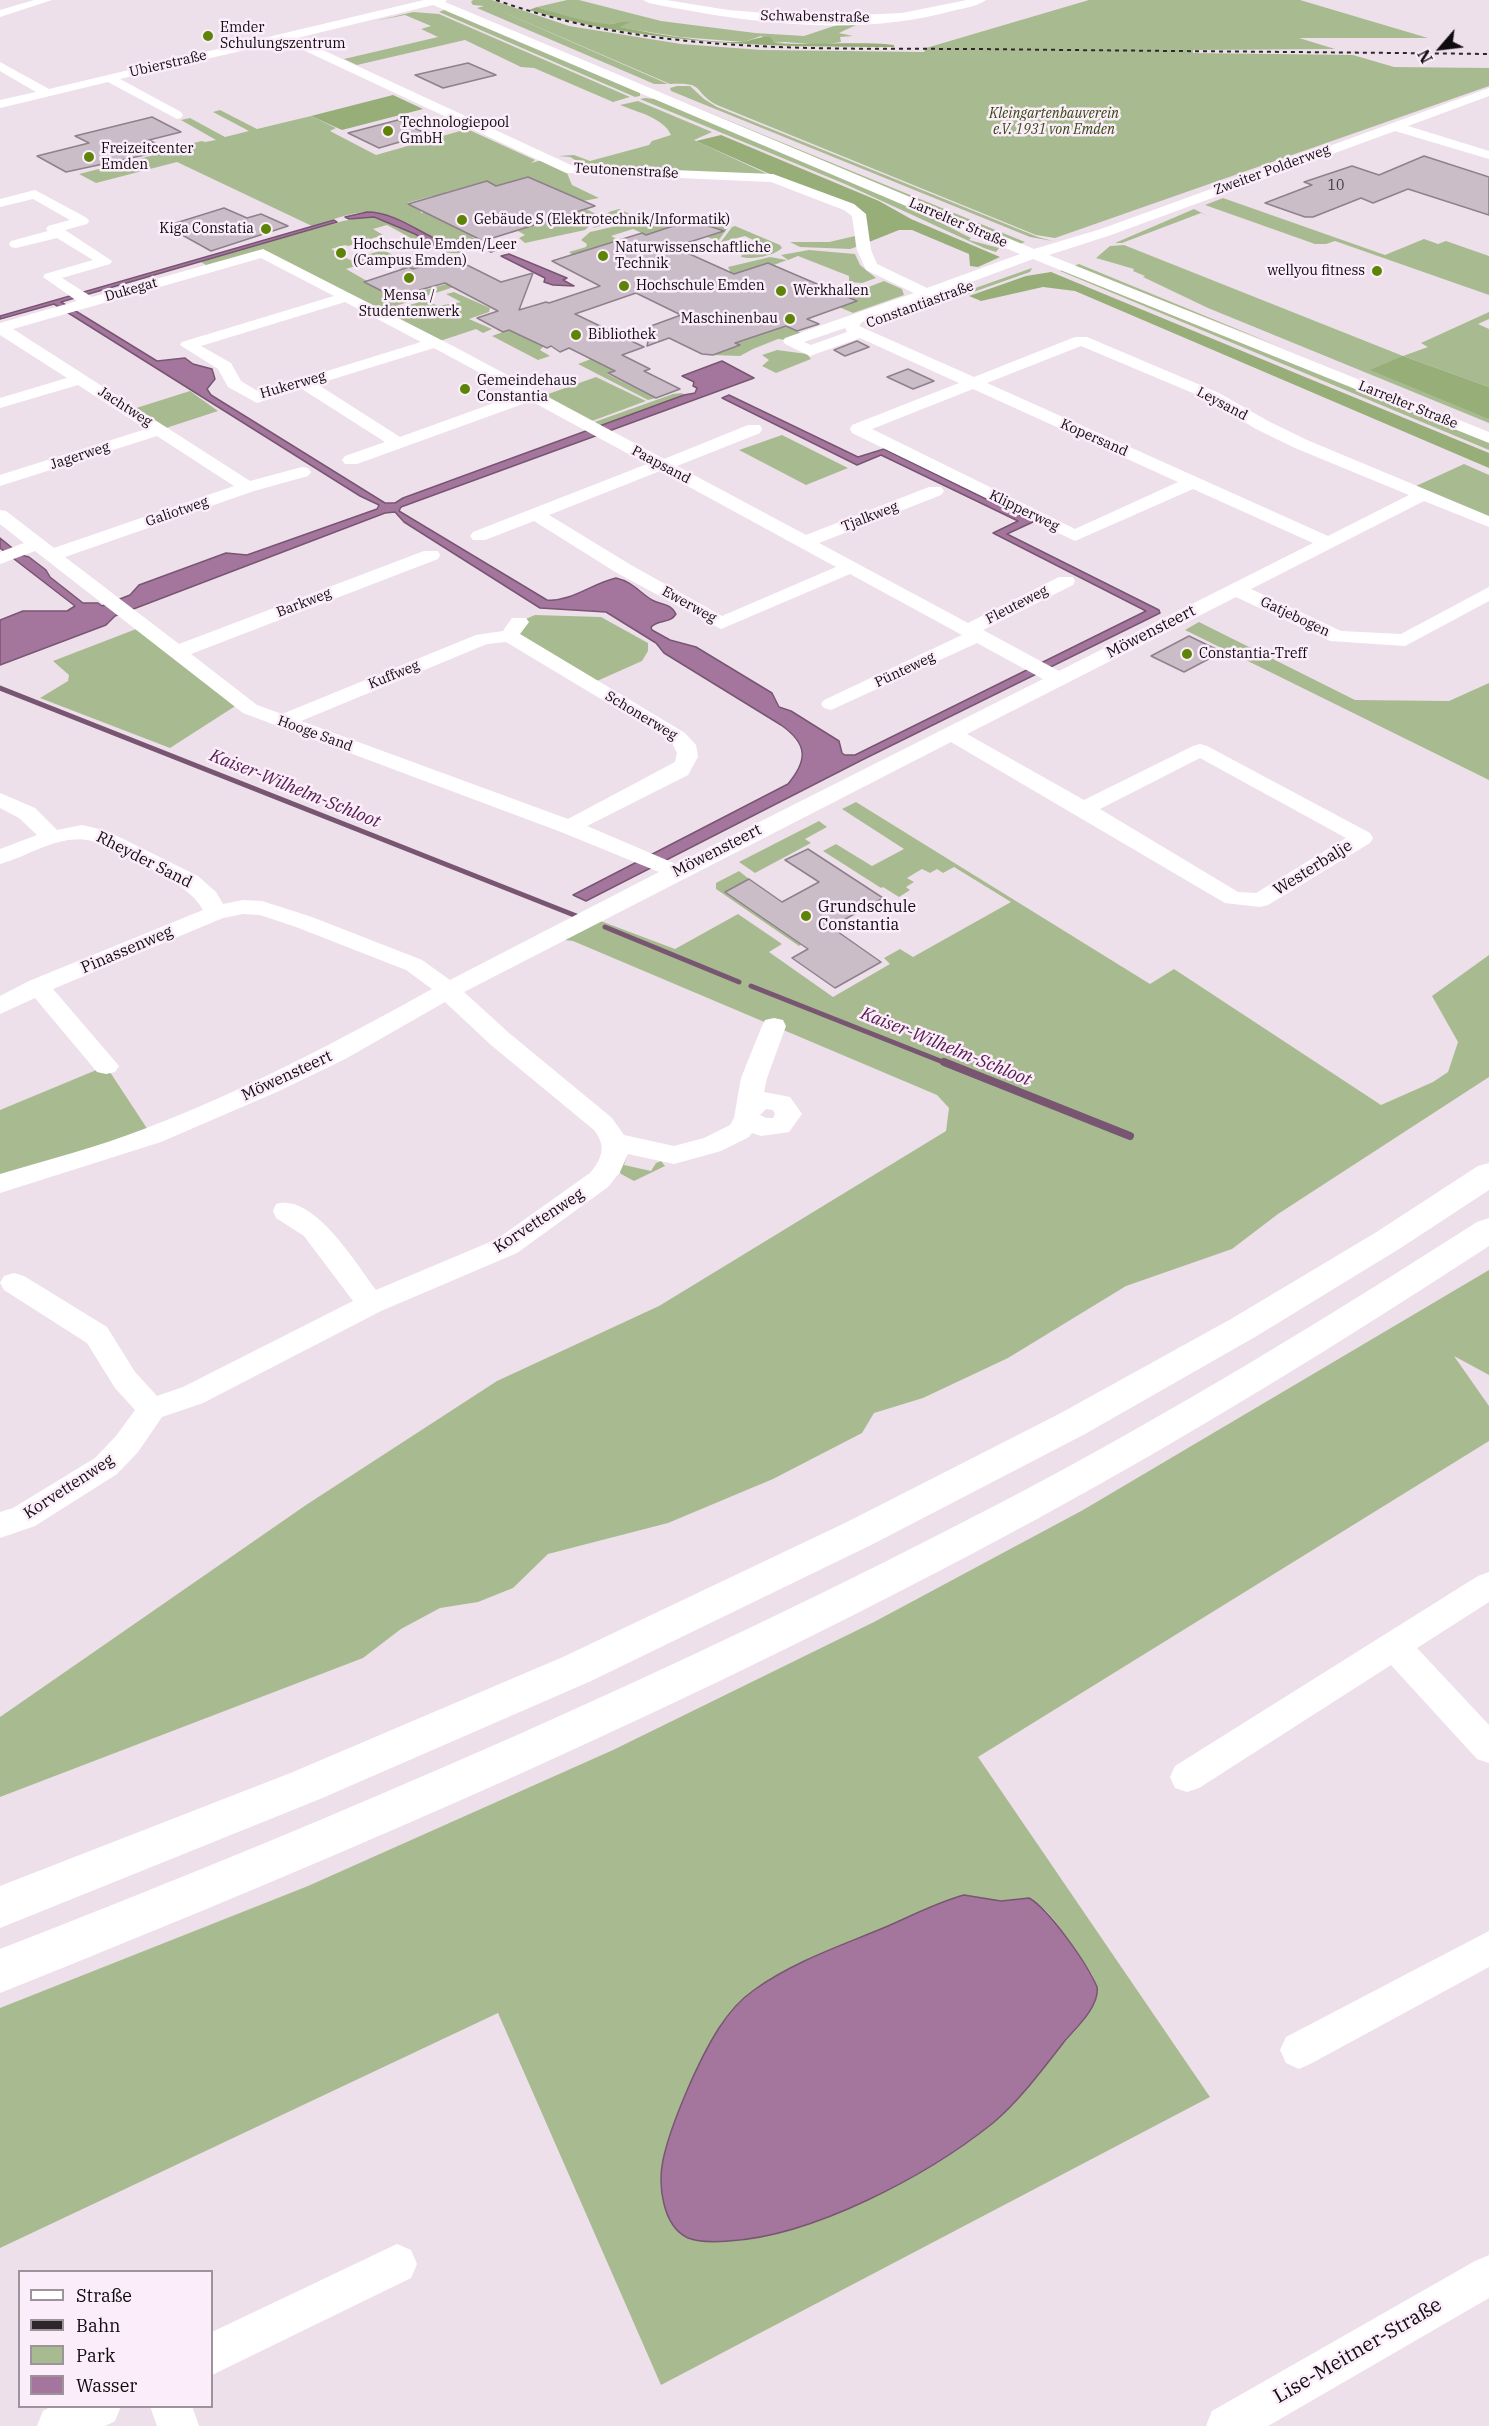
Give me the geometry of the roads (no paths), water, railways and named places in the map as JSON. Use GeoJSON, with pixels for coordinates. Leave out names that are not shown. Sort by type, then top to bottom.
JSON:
{"type":"FeatureCollection","features":[{"type":"Feature","properties":{"kind":"highway"},"geometry":{"type":"LineString","coordinates":[[0,1907],[305,1786],[577,1669],[849,1538],[1072,1424],[1243,1328],[1387,1241],[1489,1174]]}},
{"type":"Feature","properties":{"kind":"highway"},"geometry":{"type":"LineString","coordinates":[[0,1971],[138,1917],[476,1774],[668,1686],[860,1593],[1022,1509],[1223,1395],[1408,1283],[1489,1230]]}},
{"type":"Feature","properties":{"kind":"street"},"geometry":{"type":"LineString","coordinates":[[0,14],[46,0]]}},
{"type":"Feature","properties":{"kind":"street","name":"Larrelter Straße"},"geometry":{"type":"LineString","coordinates":[[436,0],[562,58],[1489,438]]}},
{"type":"Feature","properties":{"kind":"street","name":"Ubierstraße"},"geometry":{"type":"LineString","coordinates":[[0,104],[436,0]]}},
{"type":"Feature","properties":{"kind":"street","name":"Larrelter Straße"},"geometry":{"type":"LineString","coordinates":[[450,0],[1044,254],[1489,428]]}},
{"type":"Feature","properties":{"kind":"street","name":"Schwabenstraße"},"geometry":{"type":"LineString","coordinates":[[649,0],[719,13],[810,19],[906,16],[945,10],[980,0]]}},
{"type":"Feature","properties":{"kind":"street","name":"Teutonenstraße"},"geometry":{"type":"LineString","coordinates":[[286,37],[571,170],[772,178],[842,204],[859,214],[864,250],[872,267],[931,296]]}},
{"type":"Feature","properties":{"kind":"street"},"geometry":{"type":"LineString","coordinates":[[0,66],[47,93]]}},
{"type":"Feature","properties":{"kind":"street"},"geometry":{"type":"LineString","coordinates":[[109,78],[177,115]]}},
{"type":"Feature","properties":{"kind":"street","name":"Zweiter Polderweg"},"geometry":{"type":"LineString","coordinates":[[1044,254],[1489,92]]}},
{"type":"Feature","properties":{"kind":"street"},"geometry":{"type":"LineString","coordinates":[[1394,126],[1489,155]]}},
{"type":"Feature","properties":{"kind":"street"},"geometry":{"type":"LineString","coordinates":[[0,203],[35,194],[82,221],[53,229],[105,261],[50,277],[81,299]]}},
{"type":"Feature","properties":{"kind":"street"},"geometry":{"type":"LineString","coordinates":[[16,244],[58,233]]}},
{"type":"Feature","properties":{"kind":"street","name":"Dukegat"},"geometry":{"type":"LineString","coordinates":[[2,326],[61,310],[81,299],[263,253]]}},
{"type":"Feature","properties":{"kind":"street","name":"Paapsand"},"geometry":{"type":"LineString","coordinates":[[263,253],[1046,672]]}},
{"type":"Feature","properties":{"kind":"street","name":"Constantiastraße"},"geometry":{"type":"LineString","coordinates":[[858,325],[859,329],[863,325],[931,296],[1044,254]]}},
{"type":"Feature","properties":{"kind":"street","name":"Hukerweg"},"geometry":{"type":"LineString","coordinates":[[346,297],[188,345],[225,366],[234,384],[257,398],[434,343]]}},
{"type":"Feature","properties":{"kind":"street","name":"Kopersand"},"geometry":{"type":"LineString","coordinates":[[858,325],[972,383],[1328,543]]}},
{"type":"Feature","properties":{"kind":"street","name":"Jachtweg"},"geometry":{"type":"LineString","coordinates":[[2,326],[248,487]]}},
{"type":"Feature","properties":{"kind":"street","name":"Leysand"},"geometry":{"type":"LineString","coordinates":[[972,383],[1081,340],[1213,396],[1262,425],[1301,444],[1489,522]]}},
{"type":"Feature","properties":{"kind":"street"},"geometry":{"type":"LineString","coordinates":[[0,403],[81,379]]}},
{"type":"Feature","properties":{"kind":"street"},"geometry":{"type":"LineString","coordinates":[[304,383],[398,443]]}},
{"type":"Feature","properties":{"kind":"street","name":"Klipperweg"},"geometry":{"type":"LineString","coordinates":[[972,383],[852,425],[1075,536],[1193,482]]}},
{"type":"Feature","properties":{"kind":"street"},"geometry":{"type":"LineString","coordinates":[[351,460],[532,395]]}},
{"type":"Feature","properties":{"kind":"street"},"geometry":{"type":"LineString","coordinates":[[479,536],[754,429]]}},
{"type":"Feature","properties":{"kind":"street","name":"Jagerweg"},"geometry":{"type":"LineString","coordinates":[[0,481],[160,430]]}},
{"type":"Feature","properties":{"kind":"street","name":"Galiotweg"},"geometry":{"type":"LineString","coordinates":[[9,555],[45,550],[302,472]]}},
{"type":"Feature","properties":{"kind":"street","name":"Tjalkweg"},"geometry":{"type":"LineString","coordinates":[[805,542],[935,491]]}},
{"type":"Feature","properties":{"kind":"street","name":"Möwensteert"},"geometry":{"type":"LineString","coordinates":[[0,1184],[145,1138],[205,1114],[338,1052],[670,869],[950,733],[1046,672],[1235,589],[1425,494]]}},
{"type":"Feature","properties":{"kind":"street","name":"Ewerweg"},"geometry":{"type":"LineString","coordinates":[[535,514],[624,569],[721,623],[851,567]]}},
{"type":"Feature","properties":{"kind":"street","name":"Hooge Sand"},"geometry":{"type":"LineString","coordinates":[[0,515],[240,703],[280,722],[569,828],[670,869]]}},
{"type":"Feature","properties":{"kind":"street","name":"Barkweg"},"geometry":{"type":"LineString","coordinates":[[177,652],[431,555]]}},
{"type":"Feature","properties":{"kind":"street","name":"Fleuteweg"},"geometry":{"type":"LineString","coordinates":[[973,632],[1066,581]]}},
{"type":"Feature","properties":{"kind":"street","name":"Gatjebogen"},"geometry":{"type":"LineString","coordinates":[[1235,589],[1337,637],[1405,640],[1489,593]]}},
{"type":"Feature","properties":{"kind":"street","name":"Kuffweg"},"geometry":{"type":"LineString","coordinates":[[280,722],[483,639],[514,629]]}},
{"type":"Feature","properties":{"kind":"street","name":"Schonerweg"},"geometry":{"type":"LineString","coordinates":[[514,629],[678,737],[689,751],[689,758],[680,770],[569,828]]}},
{"type":"Feature","properties":{"kind":"street","name":"Pünteweg"},"geometry":{"type":"LineString","coordinates":[[831,704],[973,632]]}},
{"type":"Feature","properties":{"kind":"street","name":"Westerbalje"},"geometry":{"type":"LineString","coordinates":[[950,733],[1084,808],[1233,898],[1260,900],[1362,838],[1200,750],[1084,808]]}},
{"type":"Feature","properties":{"kind":"street"},"geometry":{"type":"LineString","coordinates":[[0,799],[29,815],[52,837]]}},
{"type":"Feature","properties":{"kind":"street","name":"Rheyder Sand"},"geometry":{"type":"LineString","coordinates":[[0,857],[52,837],[82,832],[99,836],[190,881],[208,897],[216,913]]}},
{"type":"Feature","properties":{"kind":"street"},"geometry":{"type":"LineString","coordinates":[[216,913],[243,907],[262,908],[414,965],[603,1124],[617,1142],[674,1155],[712,1145],[729,1138],[743,1127],[748,1113],[754,1078],[774,1026]]}},
{"type":"Feature","properties":{"kind":"street","name":"Pinassenweg"},"geometry":{"type":"LineString","coordinates":[[0,1006],[38,986],[216,913]]}},
{"type":"Feature","properties":{"kind":"street"},"geometry":{"type":"LineString","coordinates":[[38,986],[106,1066]]}},
{"type":"Feature","properties":{"kind":"street","name":"Korvettenweg"},"geometry":{"type":"LineString","coordinates":[[0,1525],[24,1517],[106,1466],[127,1444],[152,1409],[193,1395],[371,1304],[507,1246],[599,1180],[613,1160],[617,1142]]}},
{"type":"Feature","properties":{"kind":"street"},"geometry":{"type":"LineString","coordinates":[[286,1211],[314,1228],[371,1304]]}},
{"type":"Feature","properties":{"kind":"street"},"geometry":{"type":"LineString","coordinates":[[14,1283],[97,1335],[125,1380],[152,1409]]}},
{"type":"Feature","properties":{"kind":"street"},"geometry":{"type":"LineString","coordinates":[[1187,1777],[1489,1585]]}},
{"type":"Feature","properties":{"kind":"street"},"geometry":{"type":"LineString","coordinates":[[1394,1646],[1489,1748]]}},
{"type":"Feature","properties":{"kind":"street"},"geometry":{"type":"LineString","coordinates":[[1299,2050],[1489,1948]]}},
{"type":"Feature","properties":{"kind":"street"},"geometry":{"type":"LineString","coordinates":[[213,2354],[397,2264]]}},
{"type":"Feature","properties":{"kind":"street","name":"Lise-Meitner-Straße"},"geometry":{"type":"LineString","coordinates":[[1227,2426],[1489,2276]]}},
{"type":"Feature","properties":{"kind":"street"},"geometry":{"type":"LineString","coordinates":[[58,2426],[96,2408]]}},
{"type":"Feature","properties":{"kind":"street"},"geometry":{"type":"LineString","coordinates":[[172,2408],[178,2426]]}},
{"type":"Feature","properties":{"kind":"water"},"geometry":{"type":"Polygon","coordinates":[[[367,212],[395,218],[444,242],[483,244],[499,249],[491,252],[480,246],[432,244],[415,234],[374,217],[349,219],[345,217],[367,212]]]}},
{"type":"Feature","properties":{"kind":"water"},"geometry":{"type":"Polygon","coordinates":[[[334,220],[337,222],[61,302],[157,361],[185,358],[193,364],[212,369],[215,379],[207,389],[211,395],[385,503],[395,503],[403,498],[684,395],[695,393],[697,388],[693,386],[694,382],[682,376],[722,361],[754,378],[401,507],[399,511],[547,600],[565,598],[607,580],[616,578],[627,582],[652,600],[674,610],[676,614],[674,617],[654,625],[651,627],[652,630],[670,640],[696,647],[772,693],[779,707],[791,711],[839,741],[842,753],[845,755],[855,755],[1146,611],[993,533],[1018,521],[881,455],[857,465],[722,398],[729,395],[858,457],[884,449],[1033,522],[1007,534],[1159,610],[1160,613],[862,760],[586,901],[573,895],[788,784],[802,760],[800,746],[790,732],[781,725],[664,653],[656,643],[606,612],[540,608],[404,522],[395,512],[385,513],[115,616],[106,625],[0,665],[0,620],[23,611],[67,611],[75,606],[0,548],[0,538],[21,555],[29,557],[46,570],[50,577],[83,603],[98,603],[102,606],[130,595],[139,585],[226,553],[247,555],[377,509],[379,505],[360,496],[54,304],[0,319],[0,316],[334,220]]]}},
{"type":"Feature","properties":{"kind":"water"},"geometry":{"type":"Polygon","coordinates":[[[509,254],[567,278],[563,280],[574,286],[544,282],[545,278],[501,256],[509,254]]]}},
{"type":"Feature","properties":{"kind":"water"},"geometry":{"type":"Polygon","coordinates":[[[964,1895],[1001,1901],[1029,1898],[1047,1913],[1067,1938],[1097,1987],[1095,2002],[1091,2009],[1030,2084],[1003,2114],[966,2143],[936,2163],[868,2200],[796,2228],[762,2237],[713,2242],[698,2241],[679,2232],[672,2224],[664,2204],[661,2181],[663,2160],[672,2128],[695,2074],[711,2041],[731,2012],[754,1990],[785,1970],[935,1905],[964,1895]]]}},
{"type":"Feature","properties":{"kind":"waterway","name":"Kaiser-Wilhelm-Schloot"},"geometry":{"type":"LineString","coordinates":[[0,688],[579,917]]}},
{"type":"Feature","properties":{"kind":"waterway","name":"Kaiser-Wilhelm-Schloot"},"geometry":{"type":"LineString","coordinates":[[605,927],[739,982]]}},
{"type":"Feature","properties":{"kind":"waterway","name":"Kaiser-Wilhelm-Schloot"},"geometry":{"type":"LineString","coordinates":[[751,986],[948,1064]]}},
{"type":"Feature","properties":{"kind":"waterway","name":"Kaiser-Wilhelm-Schloot"},"geometry":{"type":"LineString","coordinates":[[944,1062],[1130,1136]]}},
{"type":"Feature","properties":{"kind":"railway"},"geometry":{"type":"LineString","coordinates":[[496,0],[555,18],[614,31],[734,45],[855,49],[1489,54]]}},
{"type":"Feature","properties":{"kind":"place","name":"Emder Schulungszentrum"},"geometry":{"type":"Point","coordinates":[208,36]}},
{"type":"Feature","properties":{"kind":"place","name":"Technologiepool GmbH"},"geometry":{"type":"Point","coordinates":[388,131]}},
{"type":"Feature","properties":{"kind":"place","name":"Freizeitcenter Emden"},"geometry":{"type":"Point","coordinates":[89,157]}},
{"type":"Feature","properties":{"kind":"place","name":"Gebäude S (Elektrotechnik/Informatik)"},"geometry":{"type":"Point","coordinates":[462,220]}},
{"type":"Feature","properties":{"kind":"place","name":"Kiga Constatia"},"geometry":{"type":"Point","coordinates":[266,229]}},
{"type":"Feature","properties":{"kind":"place","name":"Hochschule Emden/Leer (Campus Emden)"},"geometry":{"type":"Point","coordinates":[341,253]}},
{"type":"Feature","properties":{"kind":"place","name":"Naturwissenschaftliche Technik"},"geometry":{"type":"Point","coordinates":[603,256]}},
{"type":"Feature","properties":{"kind":"place","name":"wellyou fitness"},"geometry":{"type":"Point","coordinates":[1377,271]}},
{"type":"Feature","properties":{"kind":"place","name":"Mensa / Studentenwerk"},"geometry":{"type":"Point","coordinates":[409,278]}},
{"type":"Feature","properties":{"kind":"place","name":"Hochschule Emden"},"geometry":{"type":"Point","coordinates":[624,286]}},
{"type":"Feature","properties":{"kind":"place","name":"Werkhallen"},"geometry":{"type":"Point","coordinates":[781,291]}},
{"type":"Feature","properties":{"kind":"place","name":"Maschinenbau"},"geometry":{"type":"Point","coordinates":[790,319]}},
{"type":"Feature","properties":{"kind":"place","name":"Bibliothek"},"geometry":{"type":"Point","coordinates":[576,335]}},
{"type":"Feature","properties":{"kind":"place","name":"Gemeindehaus Constantia"},"geometry":{"type":"Point","coordinates":[465,389]}},
{"type":"Feature","properties":{"kind":"place","name":"Constantia-Treff"},"geometry":{"type":"Point","coordinates":[1187,654]}},
{"type":"Feature","properties":{"kind":"place","name":"Grundschule Constantia"},"geometry":{"type":"Point","coordinates":[806,916]}},
{"type":"Feature","properties":{"kind":"park label","name":"Kleingartenbauverein e.V. 1931 von Emden"},"geometry":{"type":"Point","coordinates":[1054,122]}}]}
